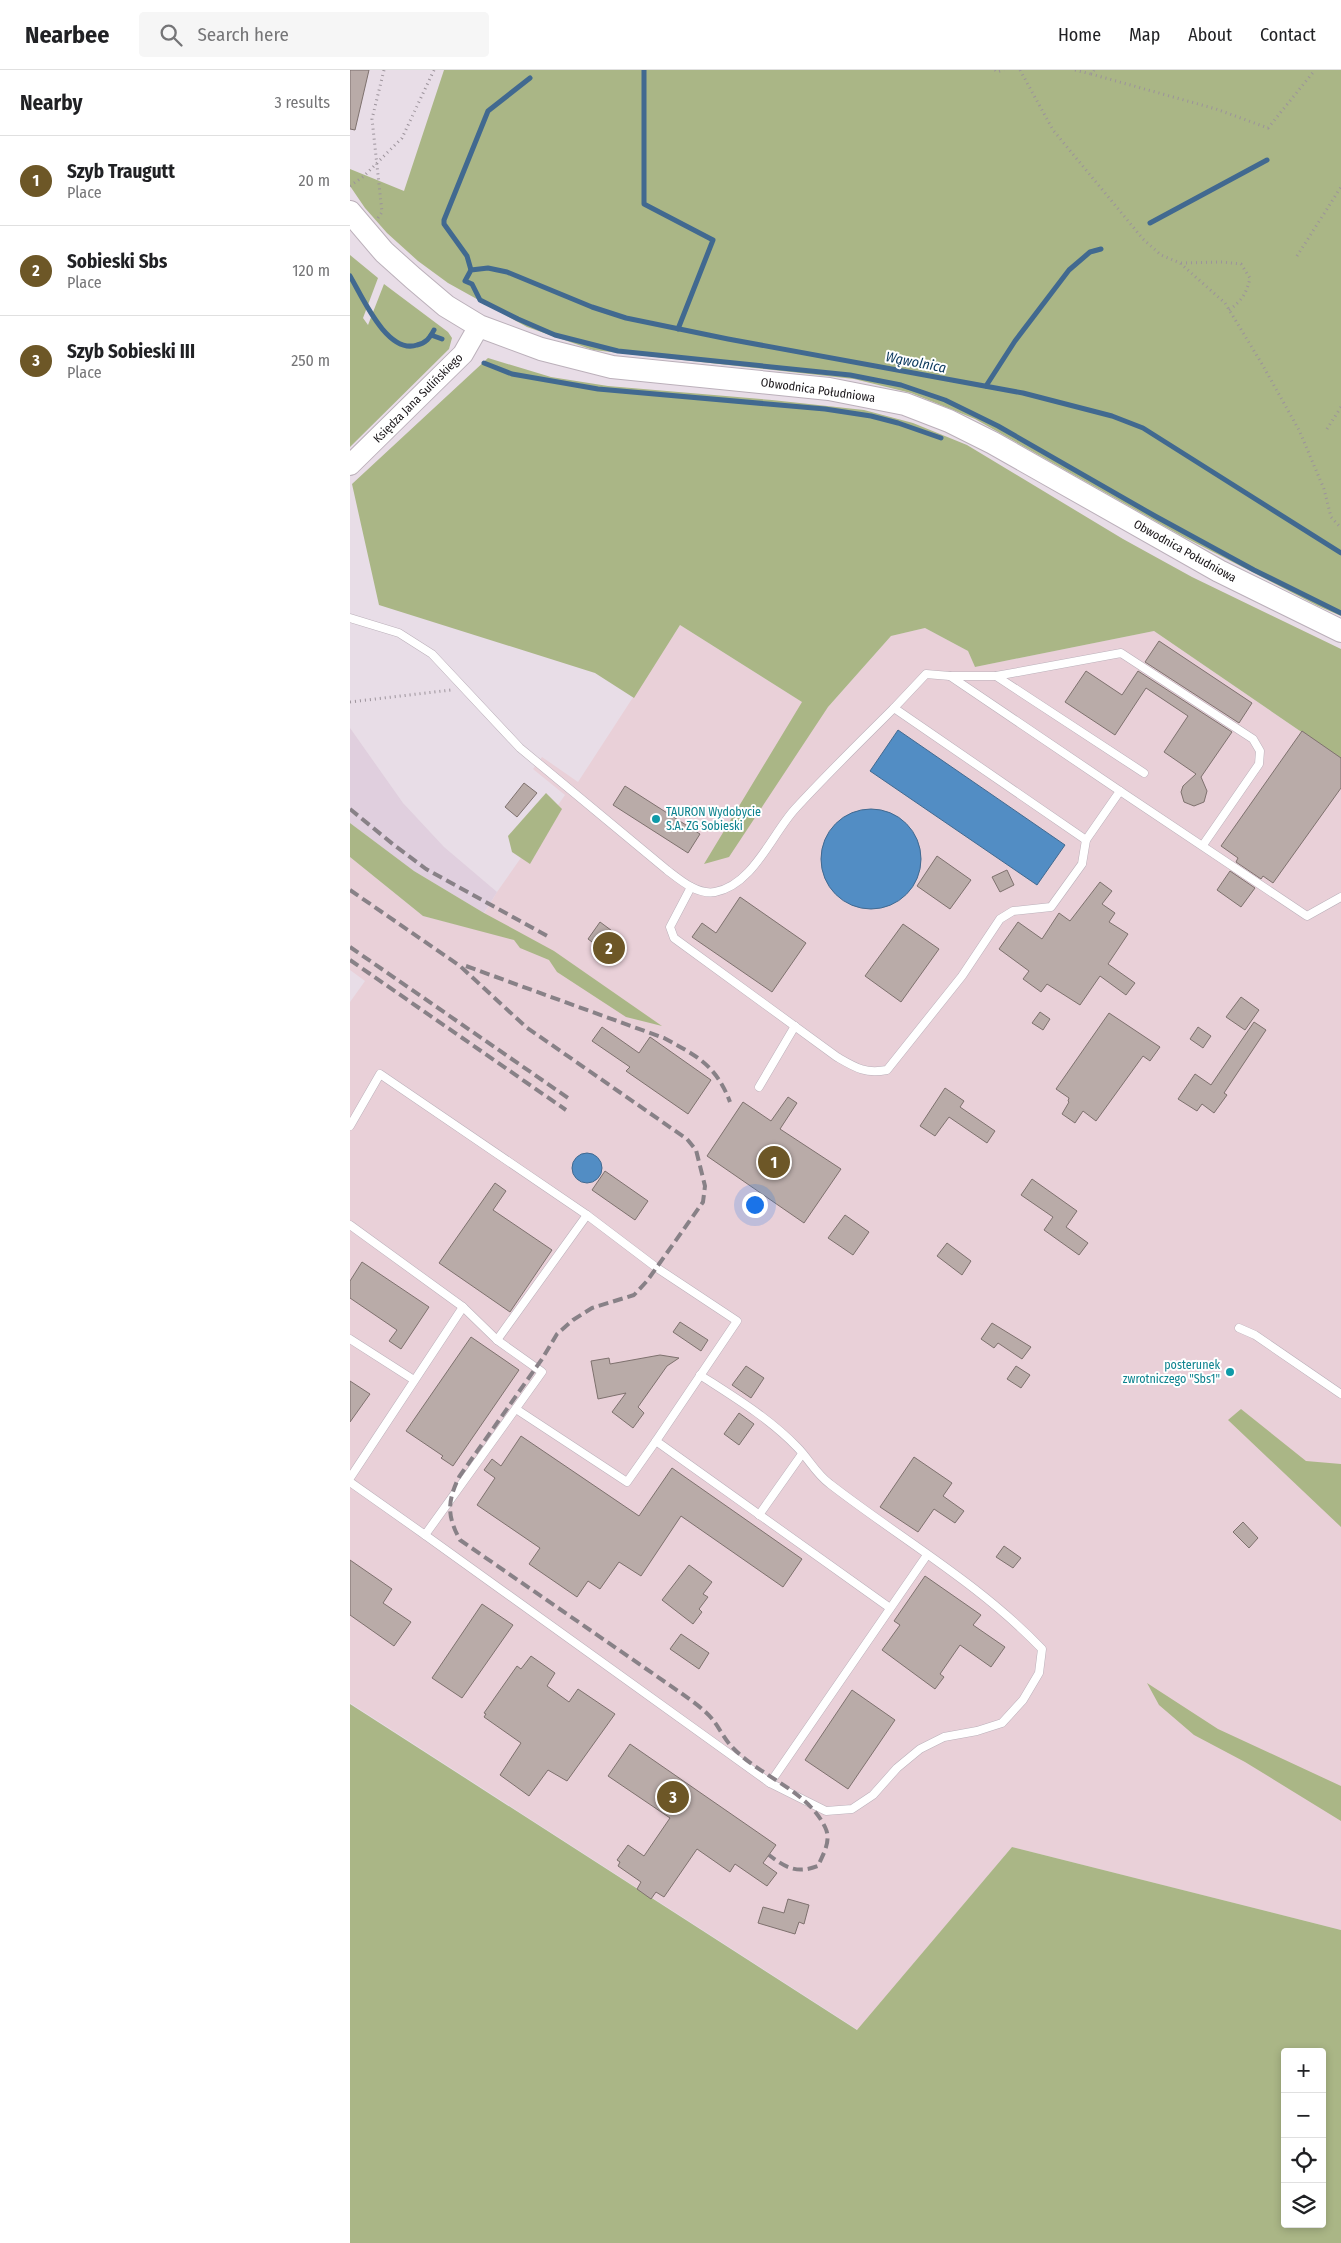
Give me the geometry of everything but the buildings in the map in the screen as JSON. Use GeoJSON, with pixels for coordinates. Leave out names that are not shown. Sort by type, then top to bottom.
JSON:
{"type":"FeatureCollection","features":[{"type":"Feature","properties":{"kind":"main road","name":"Obwodnica Południowa"},"geometry":{"type":"LineString","coordinates":[[350,212],[368,234],[412,278],[446,306],[479,326],[541,349],[612,367],[829,389],[905,404],[949,421],[993,443],[1219,571],[1341,631]]}},
{"type":"Feature","properties":{"kind":"street","name":"Księdza Jana Sulińskiego"},"geometry":{"type":"LineString","coordinates":[[350,466],[463,354],[479,326]]}},
{"type":"Feature","properties":{"kind":"lane"},"geometry":{"type":"LineString","coordinates":[[350,618],[399,633],[432,654],[520,748],[667,870],[691,887],[713,892],[731,886],[756,863],[794,811],[926,674],[996,676],[1121,653],[1253,739],[1260,751],[1259,764],[1204,845]]}},
{"type":"Feature","properties":{"kind":"lane"},"geometry":{"type":"LineString","coordinates":[[950,676],[1307,916],[1341,897]]}},
{"type":"Feature","properties":{"kind":"lane"},"geometry":{"type":"LineString","coordinates":[[996,676],[1144,773]]}},
{"type":"Feature","properties":{"kind":"lane"},"geometry":{"type":"LineString","coordinates":[[894,708],[1086,840]]}},
{"type":"Feature","properties":{"kind":"lane"},"geometry":{"type":"LineString","coordinates":[[691,887],[670,927],[674,938],[853,1066],[872,1073],[887,1070],[962,976],[1000,919],[1013,911],[1051,907],[1069,885],[1082,864],[1086,840],[1120,791]]}},
{"type":"Feature","properties":{"kind":"lane"},"geometry":{"type":"LineString","coordinates":[[759,1087],[795,1026]]}},
{"type":"Feature","properties":{"kind":"lane"},"geometry":{"type":"LineString","coordinates":[[350,1126],[380,1074],[587,1215],[657,1268],[737,1321],[627,1482],[516,1408]]}},
{"type":"Feature","properties":{"kind":"lane"},"geometry":{"type":"LineString","coordinates":[[498,1340],[587,1215]]}},
{"type":"Feature","properties":{"kind":"lane"},"geometry":{"type":"LineString","coordinates":[[350,1225],[463,1307],[498,1340],[542,1372],[425,1535]]}},
{"type":"Feature","properties":{"kind":"lane"},"geometry":{"type":"LineString","coordinates":[[350,1478],[463,1307]]}},
{"type":"Feature","properties":{"kind":"lane"},"geometry":{"type":"LineString","coordinates":[[1240,1328],[1255,1335],[1341,1394]]}},
{"type":"Feature","properties":{"kind":"lane"},"geometry":{"type":"LineString","coordinates":[[350,1339],[414,1380]]}},
{"type":"Feature","properties":{"kind":"lane"},"geometry":{"type":"LineString","coordinates":[[350,1482],[770,1783],[826,1810],[852,1810],[873,1795],[898,1768],[920,1749],[944,1737],[977,1731],[1002,1723],[1023,1700],[1039,1673],[1042,1649],[1019,1625],[974,1588],[926,1556],[821,1478],[802,1454],[766,1419],[700,1375]]}},
{"type":"Feature","properties":{"kind":"lane"},"geometry":{"type":"LineString","coordinates":[[656,1441],[890,1608]]}},
{"type":"Feature","properties":{"kind":"lane"},"geometry":{"type":"LineString","coordinates":[[759,1515],[802,1454]]}},
{"type":"Feature","properties":{"kind":"lane"},"geometry":{"type":"LineString","coordinates":[[770,1783],[926,1556]]}},
{"type":"Feature","properties":{"kind":"path"},"geometry":{"type":"LineString","coordinates":[[368,234],[382,212],[372,119],[384,70]]}},
{"type":"Feature","properties":{"kind":"path"},"geometry":{"type":"LineString","coordinates":[[350,186],[377,164],[402,138],[434,70]]}},
{"type":"Feature","properties":{"kind":"path"},"geometry":{"type":"LineString","coordinates":[[994,70],[997,72],[1004,70]]}},
{"type":"Feature","properties":{"kind":"path"},"geometry":{"type":"LineString","coordinates":[[1020,70],[1038,106],[1053,130],[1128,222],[1143,239],[1162,255],[1180,263],[1225,303],[1299,430],[1324,489],[1330,517],[1341,528]]}},
{"type":"Feature","properties":{"kind":"path"},"geometry":{"type":"LineString","coordinates":[[1075,70],[1216,109],[1268,128],[1315,70]]}},
{"type":"Feature","properties":{"kind":"path"},"geometry":{"type":"LineString","coordinates":[[1091,74],[1094,70]]}},
{"type":"Feature","properties":{"kind":"path"},"geometry":{"type":"LineString","coordinates":[[1297,256],[1341,187]]}},
{"type":"Feature","properties":{"kind":"path"},"geometry":{"type":"LineString","coordinates":[[1180,263],[1222,262],[1241,264],[1250,278],[1247,292],[1229,310]]}},
{"type":"Feature","properties":{"kind":"path"},"geometry":{"type":"LineString","coordinates":[[1327,429],[1341,407]]}},
{"type":"Feature","properties":{"kind":"path"},"geometry":{"type":"LineString","coordinates":[[350,702],[465,688]]}},
{"type":"Feature","properties":{"kind":"shaded area"},"geometry":{"type":"Polygon","coordinates":[[[680,625],[807,705],[828,707],[891,636],[925,628],[968,651],[975,667],[1154,631],[1341,759],[1341,1930],[1012,1847],[858,2030],[350,1703],[350,1002],[365,981],[350,970],[350,857],[423,916],[475,929],[497,892],[565,795],[533,769],[542,757],[578,782],[680,625]]]}},
{"type":"Feature","properties":{"kind":"shaded area"},"geometry":{"type":"Polygon","coordinates":[[[350,728],[403,803],[444,847],[497,892],[484,913],[414,871],[350,823],[350,728]]]}},
{"type":"Feature","properties":{"kind":"green space"},"geometry":{"type":"Polygon","coordinates":[[[444,70],[1341,70],[1341,616],[1180,535],[975,419],[911,393],[854,379],[593,350],[527,327],[448,283],[418,261],[387,233],[365,208],[350,186],[350,169],[404,191],[444,70]]]}},
{"type":"Feature","properties":{"kind":"green space"},"geometry":{"type":"Polygon","coordinates":[[[350,255],[378,278],[363,318],[368,325],[384,284],[448,332],[452,338],[449,349],[350,447],[350,255]]]}},
{"type":"Feature","properties":{"kind":"green space"},"geometry":{"type":"Polygon","coordinates":[[[488,358],[551,377],[608,386],[864,410],[913,423],[967,445],[1123,539],[1192,577],[1341,649],[1341,759],[1154,631],[975,667],[968,651],[925,628],[891,636],[828,707],[729,857],[704,864],[802,702],[680,625],[634,698],[595,673],[379,605],[352,484],[488,358]]]}},
{"type":"Feature","properties":{"kind":"green space"},"geometry":{"type":"Polygon","coordinates":[[[546,793],[562,809],[530,864],[512,852],[508,836],[546,793]]]}},
{"type":"Feature","properties":{"kind":"green space"},"geometry":{"type":"Polygon","coordinates":[[[350,823],[414,871],[484,913],[554,951],[662,1026],[626,1017],[557,972],[549,960],[520,948],[514,940],[423,916],[350,857],[350,823]]]}},
{"type":"Feature","properties":{"kind":"green space"},"geometry":{"type":"Polygon","coordinates":[[[1241,1409],[1306,1461],[1341,1464],[1341,1527],[1228,1420],[1241,1409]]]}},
{"type":"Feature","properties":{"kind":"green space"},"geometry":{"type":"Polygon","coordinates":[[[1147,1683],[1218,1729],[1341,1786],[1341,1821],[1245,1762],[1194,1735],[1159,1705],[1147,1683]]]}},
{"type":"Feature","properties":{"kind":"green space"},"geometry":{"type":"Polygon","coordinates":[[[350,1704],[857,2030],[1012,1847],[1341,1930],[1341,2243],[350,2243],[350,1704]]]}},
{"type":"Feature","properties":{"kind":"water"},"geometry":{"type":"Polygon","coordinates":[[[898,730],[1065,845],[1037,885],[870,771],[898,730]]]}},
{"type":"Feature","properties":{"kind":"water"},"geometry":{"type":"Polygon","coordinates":[[[871,809],[890,812],[907,823],[918,840],[921,859],[918,878],[907,895],[890,906],[871,909],[852,906],[835,895],[824,878],[821,859],[824,840],[835,823],[852,812],[871,809]]]}},
{"type":"Feature","properties":{"kind":"water"},"geometry":{"type":"Polygon","coordinates":[[[587,1153],[598,1157],[602,1168],[598,1179],[587,1183],[576,1179],[572,1168],[576,1157],[587,1153]]]}},
{"type":"Feature","properties":{"kind":"waterway"},"geometry":{"type":"LineString","coordinates":[[644,70],[644,204],[713,240],[678,329]]}},
{"type":"Feature","properties":{"kind":"waterway"},"geometry":{"type":"LineString","coordinates":[[471,270],[467,256],[444,224],[444,220],[488,111],[530,78]]}},
{"type":"Feature","properties":{"kind":"waterway"},"geometry":{"type":"LineString","coordinates":[[1150,223],[1267,160]]}},
{"type":"Feature","properties":{"kind":"waterway"},"geometry":{"type":"LineString","coordinates":[[986,386],[1015,341],[1069,270],[1090,252],[1101,249]]}},
{"type":"Feature","properties":{"kind":"waterway"},"geometry":{"type":"LineString","coordinates":[[1341,553],[1143,428],[1112,416],[1023,393],[728,339],[626,318],[592,307],[507,272],[488,268],[471,270],[465,281],[472,284],[480,300],[518,319],[555,335],[618,351],[850,375],[901,385],[945,400],[998,426],[1254,570],[1341,613]]}},
{"type":"Feature","properties":{"kind":"waterway","name":"Wąwolnica"},"geometry":{"type":"LineString","coordinates":[[350,276],[377,322],[396,341],[406,346],[417,345],[427,340],[434,330]]}},
{"type":"Feature","properties":{"kind":"waterway"},"geometry":{"type":"LineString","coordinates":[[431,335],[442,339]]}},
{"type":"Feature","properties":{"kind":"waterway"},"geometry":{"type":"LineString","coordinates":[[484,363],[512,374],[598,389],[825,409],[871,416],[941,438]]}},
{"type":"Feature","properties":{"kind":"railway"},"geometry":{"type":"LineString","coordinates":[[350,809],[426,869],[549,937]]}},
{"type":"Feature","properties":{"kind":"railway"},"geometry":{"type":"LineString","coordinates":[[350,890],[460,966],[526,1027],[687,1139],[696,1150],[705,1186],[703,1202],[647,1281],[634,1295],[592,1308],[573,1320],[557,1334],[542,1359],[459,1477],[452,1494],[450,1509],[453,1524],[460,1540],[694,1702],[710,1716],[730,1745],[744,1758],[807,1803],[817,1814],[825,1827],[828,1837],[818,1866],[804,1869],[792,1868],[769,1855]]}},
{"type":"Feature","properties":{"kind":"railway"},"geometry":{"type":"LineString","coordinates":[[350,947],[571,1100]]}},
{"type":"Feature","properties":{"kind":"railway"},"geometry":{"type":"LineString","coordinates":[[350,960],[566,1110]]}},
{"type":"Feature","properties":{"kind":"railway"},"geometry":{"type":"LineString","coordinates":[[466,966],[664,1038],[696,1056],[712,1070],[730,1102]]}},
{"type":"Feature","properties":{"kind":"place","name":"TAURON Wydobycie S.A. ZG Sobieski"},"geometry":{"type":"Point","coordinates":[656,819]}},
{"type":"Feature","properties":{"kind":"place","name":"Sobieski Sbs"},"geometry":{"type":"Point","coordinates":[609,948]}},
{"type":"Feature","properties":{"kind":"place","name":"Szyb Traugutt"},"geometry":{"type":"Point","coordinates":[774,1162]}},
{"type":"Feature","properties":{"kind":"place","name":"posterunek zwrotniczego \"Sbs1\""},"geometry":{"type":"Point","coordinates":[1230,1372]}},
{"type":"Feature","properties":{"kind":"place","name":"Szyb Sobieski III"},"geometry":{"type":"Point","coordinates":[673,1797]}}]}
